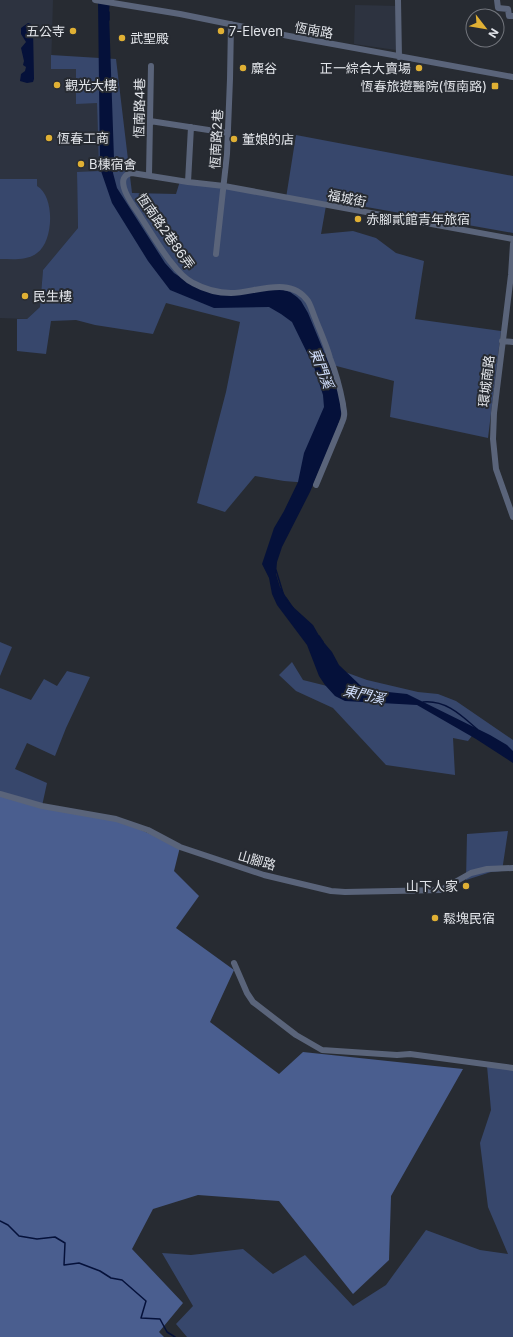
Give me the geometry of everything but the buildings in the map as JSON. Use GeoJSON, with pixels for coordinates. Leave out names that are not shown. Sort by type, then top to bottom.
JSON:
{"type":"FeatureCollection","features":[{"type":"Feature","properties":{"kind":"street","name":"恆南路"},"geometry":{"type":"LineString","coordinates":[[96,0],[180,14],[399,57],[430,61],[513,77]]}},
{"type":"Feature","properties":{"kind":"street"},"geometry":{"type":"LineString","coordinates":[[398,0],[399,57]]}},
{"type":"Feature","properties":{"kind":"street"},"geometry":{"type":"LineString","coordinates":[[497,0],[498,8],[508,9],[509,16],[513,16]]}},
{"type":"Feature","properties":{"kind":"street","name":"恆南路2巷"},"geometry":{"type":"LineString","coordinates":[[216,254],[224,186],[228,133],[231,24]]}},
{"type":"Feature","properties":{"kind":"street","name":"恆南路4巷"},"geometry":{"type":"LineString","coordinates":[[149,175],[151,66]]}},
{"type":"Feature","properties":{"kind":"street"},"geometry":{"type":"LineString","coordinates":[[150,121],[228,133]]}},
{"type":"Feature","properties":{"kind":"street"},"geometry":{"type":"LineString","coordinates":[[188,182],[191,128]]}},
{"type":"Feature","properties":{"kind":"street","name":"恆南路2巷86弄"},"geometry":{"type":"LineString","coordinates":[[224,186],[132,173],[126,174],[123,181],[124,188],[130,201],[167,257],[177,270],[192,283],[213,291],[224,293],[280,286],[300,294],[308,301],[338,380],[344,414],[341,425],[316,485]]}},
{"type":"Feature","properties":{"kind":"street","name":"福城街"},"geometry":{"type":"LineString","coordinates":[[224,186],[513,239]]}},
{"type":"Feature","properties":{"kind":"street","name":"環城南路"},"geometry":{"type":"LineString","coordinates":[[513,244],[511,275],[494,413],[493,455],[496,469],[513,517]]}},
{"type":"Feature","properties":{"kind":"street"},"geometry":{"type":"LineString","coordinates":[[502,341],[513,342]]}},
{"type":"Feature","properties":{"kind":"street","name":"山腳路"},"geometry":{"type":"LineString","coordinates":[[0,794],[42,806],[116,819],[148,830],[180,847],[208,857],[264,875],[331,891],[441,890],[471,873],[487,869],[513,868]]}},
{"type":"Feature","properties":{"kind":"street"},"geometry":{"type":"LineString","coordinates":[[234,963],[247,993],[253,1002],[296,1035],[322,1050],[397,1055],[410,1054],[513,1068]]}},
{"type":"Feature","properties":{"kind":"shaded area","name":"恆春工商"},"geometry":{"type":"Polygon","coordinates":[[[0,0],[53,0],[51,69],[76,68],[97,103],[99,171],[77,173],[78,228],[43,270],[40,307],[27,319],[0,318],[0,0]]]}},
{"type":"Feature","properties":{"kind":"shaded area"},"geometry":{"type":"Polygon","coordinates":[[[355,5],[399,6],[396,50],[354,44],[355,5]]]}},
{"type":"Feature","properties":{"kind":"shaded area"},"geometry":{"type":"Polygon","coordinates":[[[51,55],[116,59],[132,193],[176,194],[180,181],[286,198],[296,135],[513,176],[513,233],[327,200],[321,234],[353,231],[376,238],[396,253],[424,261],[415,319],[501,331],[488,438],[390,417],[394,381],[321,362],[332,389],[309,483],[284,481],[255,476],[225,512],[197,503],[226,392],[240,322],[166,303],[153,334],[95,325],[76,320],[51,321],[46,354],[17,351],[17,319],[27,319],[40,307],[43,270],[78,228],[77,172],[99,171],[97,103],[76,104],[76,69],[51,69],[51,55]]]}},
{"type":"Feature","properties":{"kind":"shaded area"},"geometry":{"type":"Polygon","coordinates":[[[0,179],[37,179],[37,186],[43,191],[47,199],[50,219],[47,239],[43,247],[33,256],[19,259],[0,259],[0,179]]]}},
{"type":"Feature","properties":{"kind":"shaded area"},"geometry":{"type":"Polygon","coordinates":[[[0,642],[12,647],[0,676],[0,642]]]}},
{"type":"Feature","properties":{"kind":"shaded area"},"geometry":{"type":"Polygon","coordinates":[[[292,662],[303,680],[335,688],[345,672],[367,680],[418,692],[438,694],[456,701],[513,740],[513,761],[477,729],[468,741],[453,738],[455,775],[386,765],[333,708],[296,691],[279,675],[292,662]]]}},
{"type":"Feature","properties":{"kind":"shaded area"},"geometry":{"type":"Polygon","coordinates":[[[67,671],[90,677],[66,728],[55,756],[27,743],[15,769],[47,783],[42,806],[0,796],[0,688],[31,700],[44,679],[57,686],[67,671]]]}},
{"type":"Feature","properties":{"kind":"shaded area"},"geometry":{"type":"Polygon","coordinates":[[[0,796],[116,819],[180,847],[174,871],[199,896],[176,928],[234,970],[210,1022],[279,1074],[303,1052],[463,1069],[391,1196],[389,1260],[353,1294],[279,1201],[198,1195],[153,1209],[132,1249],[183,1303],[159,1332],[164,1337],[0,1337],[0,796]]]}},
{"type":"Feature","properties":{"kind":"shaded area"},"geometry":{"type":"Polygon","coordinates":[[[508,831],[502,871],[491,872],[466,880],[467,834],[508,831]]]}},
{"type":"Feature","properties":{"kind":"shaded area"},"geometry":{"type":"Polygon","coordinates":[[[487,1066],[513,1067],[513,1337],[187,1337],[176,1324],[193,1306],[162,1253],[191,1255],[243,1249],[273,1274],[305,1255],[353,1306],[386,1285],[426,1230],[480,1250],[508,1254],[488,1207],[480,1143],[491,1110],[487,1066]]]}},
{"type":"Feature","properties":{"kind":"water"},"geometry":{"type":"Polygon","coordinates":[[[98,0],[110,0],[109,13],[114,159],[113,173],[117,188],[165,263],[174,273],[186,281],[211,293],[281,289],[290,292],[297,297],[308,313],[336,381],[342,405],[341,415],[338,426],[310,492],[282,547],[277,562],[276,574],[280,587],[291,605],[313,625],[321,639],[332,652],[339,665],[360,685],[369,690],[407,694],[490,735],[507,745],[513,751],[513,763],[476,739],[417,705],[345,701],[335,696],[319,676],[307,645],[277,605],[272,594],[269,578],[262,564],[274,528],[298,482],[304,453],[324,407],[323,395],[314,367],[292,322],[269,307],[214,308],[170,290],[148,261],[112,203],[100,168],[98,0]]]}},
{"type":"Feature","properties":{"kind":"water"},"geometry":{"type":"Polygon","coordinates":[[[28,23],[31,24],[33,28],[34,79],[33,82],[27,83],[20,81],[21,74],[25,71],[26,67],[23,65],[24,61],[21,48],[26,42],[21,34],[21,28],[28,23]]]}},
{"type":"Feature","properties":{"kind":"waterway","name":"東門溪"},"geometry":{"type":"LineString","coordinates":[[109,12],[109,20]]}},
{"type":"Feature","properties":{"kind":"waterway","name":"東門溪"},"geometry":{"type":"LineString","coordinates":[[276,570],[283,593]]}},
{"type":"Feature","properties":{"kind":"waterway","name":"東門溪"},"geometry":{"type":"LineString","coordinates":[[286,598],[293,608]]}},
{"type":"Feature","properties":{"kind":"waterway","name":"東門溪"},"geometry":{"type":"LineString","coordinates":[[319,636],[323,644]]}},
{"type":"Feature","properties":{"kind":"waterway","name":"東門溪"},"geometry":{"type":"LineString","coordinates":[[423,702],[439,703],[446,706],[459,714],[477,729]]}},
{"type":"Feature","properties":{"kind":"waterway"},"geometry":{"type":"LineString","coordinates":[[0,1221],[8,1225],[19,1236],[37,1239],[55,1237],[65,1243],[64,1265],[79,1263],[100,1271],[111,1278],[122,1280],[146,1301],[141,1318],[160,1319],[167,1332],[175,1337]]}},
{"type":"Feature","properties":{"kind":"place","name":"五公寺"},"geometry":{"type":"Point","coordinates":[73,31]}},
{"type":"Feature","properties":{"kind":"place","name":"7-Eleven"},"geometry":{"type":"Point","coordinates":[221,31]}},
{"type":"Feature","properties":{"kind":"place","name":"武聖殿"},"geometry":{"type":"Point","coordinates":[122,38]}},
{"type":"Feature","properties":{"kind":"place","name":"麋谷"},"geometry":{"type":"Point","coordinates":[243,68]}},
{"type":"Feature","properties":{"kind":"place","name":"正一綜合大賣場"},"geometry":{"type":"Point","coordinates":[419,68]}},
{"type":"Feature","properties":{"kind":"place","name":"觀光大樓"},"geometry":{"type":"Point","coordinates":[57,85]}},
{"type":"Feature","properties":{"kind":"place","name":"恆春旅遊醫院(恆南路)"},"geometry":{"type":"Point","coordinates":[495,86]}},
{"type":"Feature","properties":{"kind":"place","name":"恆春工商"},"geometry":{"type":"Point","coordinates":[49,138]}},
{"type":"Feature","properties":{"kind":"place","name":"董娘的店"},"geometry":{"type":"Point","coordinates":[234,139]}},
{"type":"Feature","properties":{"kind":"place","name":"B棟宿舍"},"geometry":{"type":"Point","coordinates":[81,164]}},
{"type":"Feature","properties":{"kind":"place","name":"赤腳貳館青年旅宿"},"geometry":{"type":"Point","coordinates":[358,219]}},
{"type":"Feature","properties":{"kind":"place","name":"民生樓"},"geometry":{"type":"Point","coordinates":[25,296]}},
{"type":"Feature","properties":{"kind":"place","name":"山下人家"},"geometry":{"type":"Point","coordinates":[466,886]}},
{"type":"Feature","properties":{"kind":"place","name":"鬆塊民宿"},"geometry":{"type":"Point","coordinates":[435,918]}}]}
